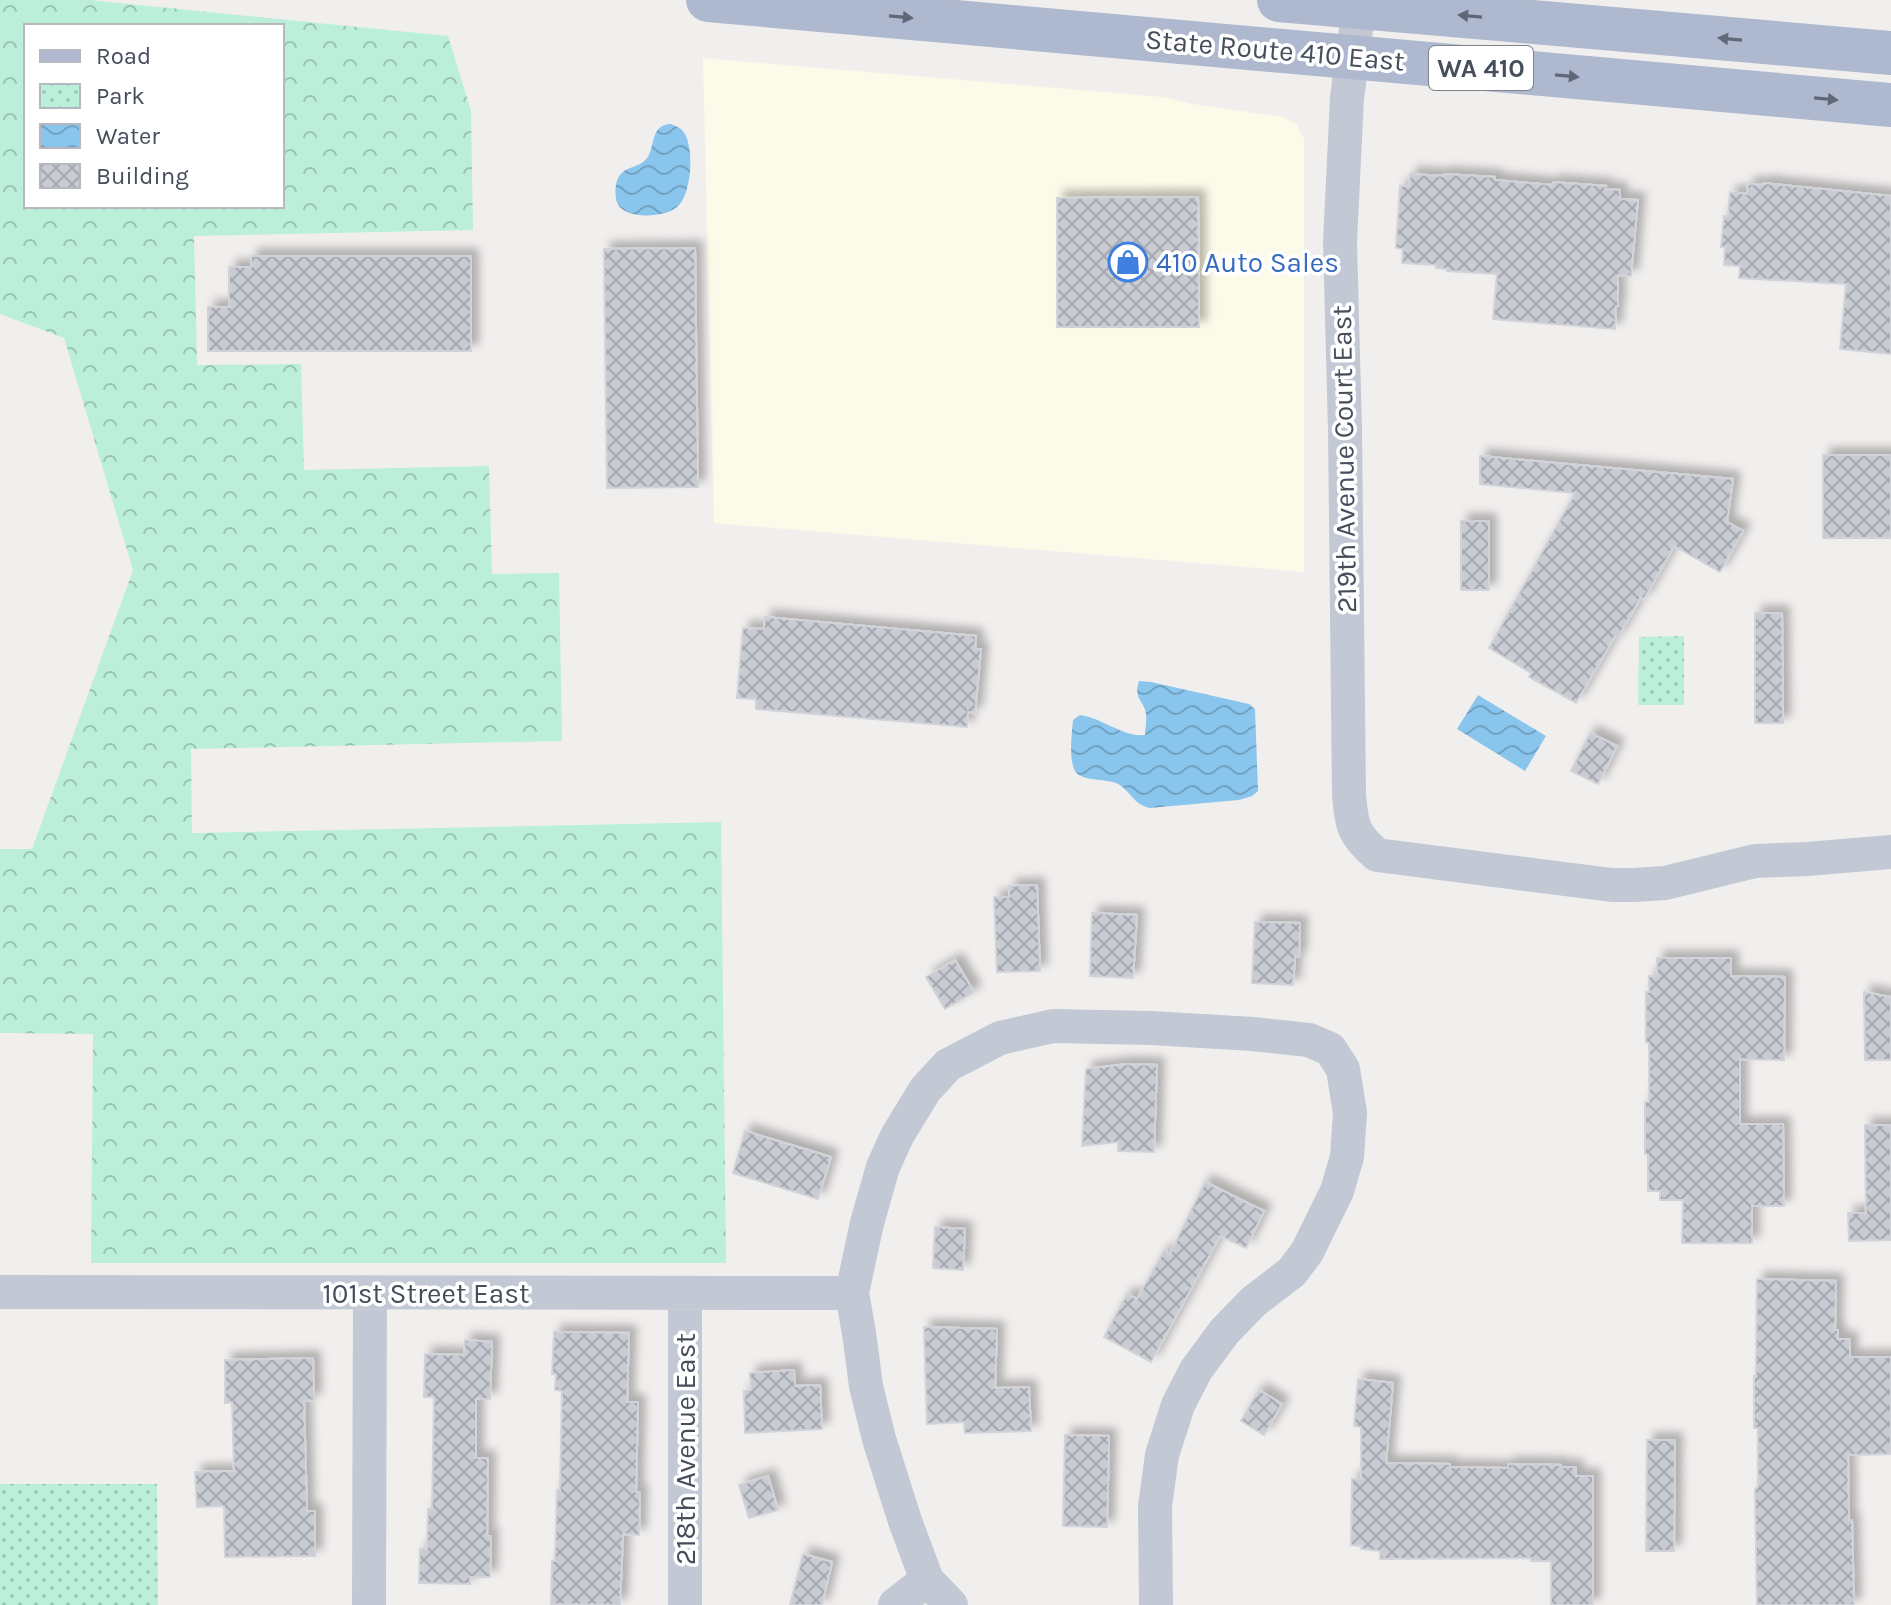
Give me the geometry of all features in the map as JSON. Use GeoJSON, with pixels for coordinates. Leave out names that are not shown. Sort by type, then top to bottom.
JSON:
{"type":"FeatureCollection","features":[{"type":"Feature","properties":{"kind":"main road","name":"State Route 410 East"},"geometry":{"type":"LineString","coordinates":[[708,0],[1891,105]]}},
{"type":"Feature","properties":{"kind":"main road","name":"State Route 410 East"},"geometry":{"type":"LineString","coordinates":[[1279,0],[1891,53]]}},
{"type":"Feature","properties":{"kind":"street","name":"219th Avenue Court East"},"geometry":{"type":"LineString","coordinates":[[1359,6],[1347,98],[1340,242],[1349,795],[1351,821],[1361,841],[1377,855],[1612,885],[1665,883],[1755,861],[1891,852]]}},
{"type":"Feature","properties":{"kind":"street"},"geometry":{"type":"LineString","coordinates":[[951,1605],[927,1580],[905,1521],[872,1413],[852,1293],[883,1167],[897,1136],[925,1090],[948,1065],[1000,1038],[1053,1026],[1151,1028],[1309,1040],[1330,1049],[1343,1069],[1350,1113],[1347,1157],[1337,1191],[1307,1252],[1292,1272],[1253,1302],[1224,1332],[1196,1370],[1178,1405],[1162,1455],[1155,1506],[1156,1605]]}},
{"type":"Feature","properties":{"kind":"street","name":"101st Street East"},"geometry":{"type":"LineString","coordinates":[[0,1292],[852,1293]]}},
{"type":"Feature","properties":{"kind":"street"},"geometry":{"type":"LineString","coordinates":[[369,1605],[370,1293]]}},
{"type":"Feature","properties":{"kind":"street","name":"218th Avenue East"},"geometry":{"type":"LineString","coordinates":[[685,1294],[685,1605]]}},
{"type":"Feature","properties":{"kind":"street"},"geometry":{"type":"LineString","coordinates":[[895,1605],[927,1580]]}},
{"type":"Feature","properties":{"kind":"shaded area"},"geometry":{"type":"Polygon","coordinates":[[[703,58],[1163,97],[1283,117],[1296,124],[1304,138],[1304,572],[714,523],[703,58]]]}},
{"type":"Feature","properties":{"kind":"green space"},"geometry":{"type":"Polygon","coordinates":[[[0,0],[90,0],[448,36],[471,111],[473,230],[194,236],[197,365],[301,364],[304,470],[489,466],[492,574],[559,573],[562,741],[191,749],[192,833],[721,822],[726,1263],[91,1263],[93,1034],[0,1033],[0,849],[32,849],[133,570],[64,338],[0,314],[0,0]]]}},
{"type":"Feature","properties":{"kind":"green space"},"geometry":{"type":"Polygon","coordinates":[[[1684,636],[1684,705],[1638,705],[1639,637],[1684,636]]]}},
{"type":"Feature","properties":{"kind":"green space"},"geometry":{"type":"Polygon","coordinates":[[[0,1484],[157,1484],[158,1605],[0,1605],[0,1484]]]}},
{"type":"Feature","properties":{"kind":"water"},"geometry":{"type":"Polygon","coordinates":[[[671,124],[682,130],[689,145],[689,179],[683,199],[673,210],[665,213],[644,216],[625,211],[616,199],[618,177],[646,159],[657,131],[671,124]]]}},
{"type":"Feature","properties":{"kind":"water"},"geometry":{"type":"Polygon","coordinates":[[[1139,681],[1249,704],[1255,709],[1258,791],[1239,800],[1150,808],[1139,803],[1116,783],[1079,775],[1072,758],[1073,720],[1080,715],[1128,733],[1145,735],[1146,714],[1138,696],[1139,681]]]}},
{"type":"Feature","properties":{"kind":"water"},"geometry":{"type":"Polygon","coordinates":[[[1478,695],[1546,736],[1525,771],[1457,729],[1478,695]]]}},
{"type":"Feature","properties":{"kind":"building"},"geometry":{"type":"Polygon","coordinates":[[[1410,174],[1606,186],[1605,189],[1620,190],[1620,199],[1638,200],[1631,276],[1618,275],[1615,329],[1493,319],[1497,274],[1447,271],[1436,268],[1436,265],[1402,263],[1403,249],[1396,248],[1400,186],[1409,186],[1410,174]]]}},
{"type":"Feature","properties":{"kind":"building"},"geometry":{"type":"Polygon","coordinates":[[[1748,184],[1891,196],[1891,354],[1840,349],[1846,284],[1739,278],[1740,266],[1724,265],[1725,247],[1721,247],[1730,192],[1747,194],[1748,184]]]}},
{"type":"Feature","properties":{"kind":"building","name":"410 Auto Sales"},"geometry":{"type":"Polygon","coordinates":[[[1198,197],[1199,327],[1057,327],[1057,198],[1198,197]]]}},
{"type":"Feature","properties":{"kind":"building"},"geometry":{"type":"Polygon","coordinates":[[[695,248],[698,487],[607,488],[604,249],[695,248]]]}},
{"type":"Feature","properties":{"kind":"building"},"geometry":{"type":"Polygon","coordinates":[[[251,256],[471,256],[471,351],[208,351],[208,307],[229,307],[229,267],[251,267],[251,256]]]}},
{"type":"Feature","properties":{"kind":"building"},"geometry":{"type":"Polygon","coordinates":[[[1823,455],[1891,455],[1891,538],[1823,538],[1823,455]]]}},
{"type":"Feature","properties":{"kind":"building"},"geometry":{"type":"Polygon","coordinates":[[[1480,456],[1733,479],[1727,522],[1743,531],[1720,572],[1674,546],[1644,599],[1641,597],[1618,637],[1615,636],[1576,703],[1529,677],[1531,673],[1489,648],[1575,493],[1480,484],[1480,456]]]}},
{"type":"Feature","properties":{"kind":"building"},"geometry":{"type":"Polygon","coordinates":[[[1461,521],[1489,521],[1489,590],[1461,590],[1461,521]]]}},
{"type":"Feature","properties":{"kind":"building"},"geometry":{"type":"Polygon","coordinates":[[[1755,613],[1782,613],[1783,723],[1755,723],[1755,613]]]}},
{"type":"Feature","properties":{"kind":"building"},"geometry":{"type":"Polygon","coordinates":[[[765,617],[976,636],[975,649],[981,649],[975,713],[968,712],[967,727],[756,709],[756,699],[737,698],[743,628],[764,629],[765,617]]]}},
{"type":"Feature","properties":{"kind":"building"},"geometry":{"type":"Polygon","coordinates":[[[1590,733],[1617,746],[1598,784],[1571,771],[1590,733]]]}},
{"type":"Feature","properties":{"kind":"building"},"geometry":{"type":"Polygon","coordinates":[[[1037,885],[1040,971],[997,972],[994,897],[1009,897],[1009,886],[1037,885]]]}},
{"type":"Feature","properties":{"kind":"building"},"geometry":{"type":"Polygon","coordinates":[[[1092,913],[1137,915],[1133,978],[1090,976],[1092,913]]]}},
{"type":"Feature","properties":{"kind":"building"},"geometry":{"type":"Polygon","coordinates":[[[1255,922],[1300,923],[1299,957],[1295,957],[1293,985],[1252,983],[1255,922]]]}},
{"type":"Feature","properties":{"kind":"building"},"geometry":{"type":"Polygon","coordinates":[[[1657,958],[1731,958],[1731,976],[1785,977],[1784,1060],[1740,1059],[1740,1124],[1783,1124],[1784,1206],[1752,1206],[1752,1243],[1682,1243],[1683,1200],[1660,1200],[1660,1191],[1648,1191],[1648,1154],[1645,1154],[1645,1102],[1649,1102],[1646,992],[1649,992],[1649,976],[1657,976],[1657,958]]]}},
{"type":"Feature","properties":{"kind":"building"},"geometry":{"type":"Polygon","coordinates":[[[955,960],[974,992],[945,1009],[926,977],[955,960]]]}},
{"type":"Feature","properties":{"kind":"building"},"geometry":{"type":"Polygon","coordinates":[[[1864,992],[1891,997],[1891,1060],[1865,1060],[1864,992]]]}},
{"type":"Feature","properties":{"kind":"building"},"geometry":{"type":"Polygon","coordinates":[[[1127,1064],[1157,1065],[1154,1152],[1118,1151],[1118,1142],[1082,1146],[1086,1069],[1127,1064]]]}},
{"type":"Feature","properties":{"kind":"building"},"geometry":{"type":"Polygon","coordinates":[[[1865,1125],[1891,1125],[1891,1240],[1849,1241],[1848,1213],[1866,1213],[1865,1125]]]}},
{"type":"Feature","properties":{"kind":"building"},"geometry":{"type":"Polygon","coordinates":[[[745,1131],[831,1157],[818,1199],[733,1173],[745,1131]]]}},
{"type":"Feature","properties":{"kind":"building"},"geometry":{"type":"Polygon","coordinates":[[[1205,1182],[1264,1211],[1246,1248],[1220,1236],[1151,1362],[1104,1337],[1127,1294],[1137,1299],[1164,1251],[1170,1254],[1205,1182]]]}},
{"type":"Feature","properties":{"kind":"building"},"geometry":{"type":"Polygon","coordinates":[[[935,1227],[965,1229],[963,1270],[933,1268],[935,1227]]]}},
{"type":"Feature","properties":{"kind":"building"},"geometry":{"type":"Polygon","coordinates":[[[1757,1279],[1836,1281],[1835,1330],[1838,1330],[1838,1339],[1850,1339],[1850,1357],[1891,1357],[1891,1454],[1848,1455],[1854,1605],[1757,1605],[1755,1489],[1758,1487],[1758,1428],[1754,1428],[1754,1376],[1757,1279]]]}},
{"type":"Feature","properties":{"kind":"building"},"geometry":{"type":"Polygon","coordinates":[[[924,1327],[997,1329],[995,1388],[1029,1387],[1031,1431],[965,1433],[964,1422],[927,1424],[924,1327]]]}},
{"type":"Feature","properties":{"kind":"building"},"geometry":{"type":"Polygon","coordinates":[[[554,1332],[629,1333],[627,1402],[638,1402],[636,1492],[640,1492],[639,1535],[623,1534],[620,1605],[551,1604],[557,1490],[560,1490],[562,1391],[555,1390],[556,1374],[552,1374],[554,1332]]]}},
{"type":"Feature","properties":{"kind":"building"},"geometry":{"type":"Polygon","coordinates":[[[465,1340],[492,1342],[490,1399],[476,1399],[476,1458],[488,1458],[490,1577],[470,1577],[470,1584],[419,1583],[420,1549],[427,1549],[428,1509],[432,1509],[434,1397],[424,1397],[425,1354],[464,1355],[465,1340]]]}},
{"type":"Feature","properties":{"kind":"building"},"geometry":{"type":"Polygon","coordinates":[[[313,1358],[314,1400],[304,1401],[307,1511],[315,1511],[315,1556],[225,1557],[224,1506],[197,1507],[195,1472],[234,1471],[232,1402],[225,1403],[225,1360],[313,1358]]]}},
{"type":"Feature","properties":{"kind":"building"},"geometry":{"type":"Polygon","coordinates":[[[794,1370],[795,1386],[820,1385],[822,1429],[745,1433],[744,1391],[751,1390],[750,1373],[794,1370]]]}},
{"type":"Feature","properties":{"kind":"building"},"geometry":{"type":"Polygon","coordinates":[[[1358,1379],[1393,1383],[1386,1463],[1508,1468],[1508,1464],[1561,1465],[1576,1467],[1576,1476],[1593,1476],[1593,1605],[1551,1605],[1551,1561],[1531,1561],[1531,1558],[1380,1559],[1380,1551],[1351,1545],[1352,1479],[1361,1479],[1361,1427],[1354,1426],[1358,1379]]]}},
{"type":"Feature","properties":{"kind":"building"},"geometry":{"type":"Polygon","coordinates":[[[1259,1390],[1282,1404],[1264,1435],[1241,1421],[1259,1390]]]}},
{"type":"Feature","properties":{"kind":"building"},"geometry":{"type":"Polygon","coordinates":[[[1065,1435],[1109,1436],[1107,1527],[1063,1526],[1065,1435]]]}},
{"type":"Feature","properties":{"kind":"building"},"geometry":{"type":"Polygon","coordinates":[[[1647,1440],[1675,1440],[1674,1551],[1646,1551],[1647,1440]]]}},
{"type":"Feature","properties":{"kind":"building"},"geometry":{"type":"Polygon","coordinates":[[[768,1476],[778,1510],[749,1518],[739,1485],[768,1476]]]}},
{"type":"Feature","properties":{"kind":"building"},"geometry":{"type":"Polygon","coordinates":[[[803,1554],[832,1562],[822,1605],[790,1605],[803,1554]]]}},
{"type":"Feature","properties":{"kind":"place","name":"410 Auto Sales"},"geometry":{"type":"Point","coordinates":[1128,262]}}]}
